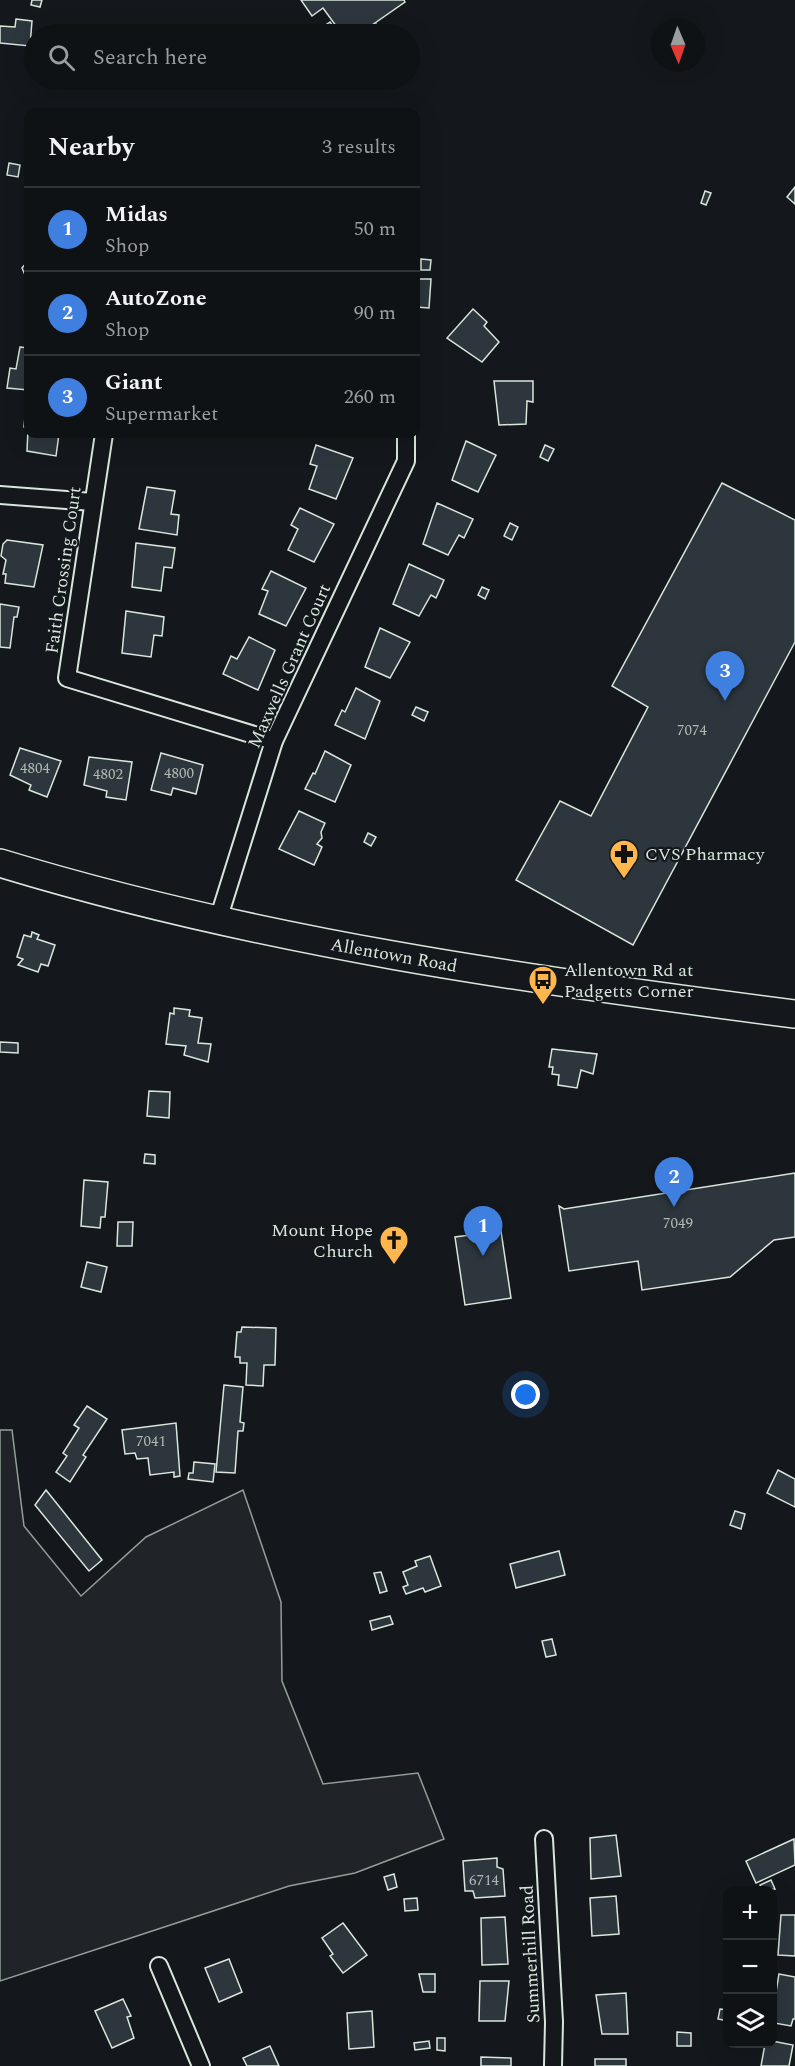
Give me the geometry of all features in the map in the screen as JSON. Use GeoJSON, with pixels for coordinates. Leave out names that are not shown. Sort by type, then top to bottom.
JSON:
{"type":"FeatureCollection","features":[{"type":"Feature","properties":{"kind":"main road","name":"Allentown Road"},"geometry":{"type":"LineString","coordinates":[[0,863],[113,895],[219,920],[417,960],[515,976],[795,1014]]}},
{"type":"Feature","properties":{"kind":"street","name":"Faith Crossing Court"},"geometry":{"type":"LineString","coordinates":[[103,438],[68,678],[274,741]]}},
{"type":"Feature","properties":{"kind":"street","name":"Maxwells Grant Court"},"geometry":{"type":"LineString","coordinates":[[219,920],[274,741],[406,461],[406,438]]}},
{"type":"Feature","properties":{"kind":"street"},"geometry":{"type":"LineString","coordinates":[[0,495],[93,502]]}},
{"type":"Feature","properties":{"kind":"street","name":"Summerhill Road"},"geometry":{"type":"LineString","coordinates":[[544,1839],[554,2022],[553,2066]]}},
{"type":"Feature","properties":{"kind":"street"},"geometry":{"type":"LineString","coordinates":[[159,1966],[201,2066]]}},
{"type":"Feature","properties":{"kind":"shaded area"},"geometry":{"type":"Polygon","coordinates":[[[0,1430],[12,1430],[24,1526],[81,1596],[146,1537],[243,1490],[281,1602],[282,1681],[323,1784],[418,1773],[444,1839],[355,1873],[289,1886],[0,1981],[0,1430]]]}},
{"type":"Feature","properties":{"kind":"building"},"geometry":{"type":"Polygon","coordinates":[[[32,0],[42,0],[40,7],[31,5],[32,0]]]}},
{"type":"Feature","properties":{"kind":"building"},"geometry":{"type":"Polygon","coordinates":[[[301,0],[404,0],[405,2],[373,24],[335,24],[323,8],[312,16],[301,0]]]}},
{"type":"Feature","properties":{"kind":"building"},"geometry":{"type":"Polygon","coordinates":[[[16,19],[32,21],[32,24],[24,24],[24,45],[0,43],[0,26],[15,27],[16,19]]]}},
{"type":"Feature","properties":{"kind":"building"},"geometry":{"type":"Polygon","coordinates":[[[9,163],[20,165],[18,177],[7,175],[9,163]]]}},
{"type":"Feature","properties":{"kind":"building"},"geometry":{"type":"Polygon","coordinates":[[[795,187],[795,204],[787,197],[795,187]]]}},
{"type":"Feature","properties":{"kind":"building"},"geometry":{"type":"Polygon","coordinates":[[[705,191],[711,193],[706,205],[701,203],[705,191]]]}},
{"type":"Feature","properties":{"kind":"building"},"geometry":{"type":"Polygon","coordinates":[[[421,259],[431,260],[430,270],[421,270],[421,259]]]}},
{"type":"Feature","properties":{"kind":"building"},"geometry":{"type":"Polygon","coordinates":[[[420,279],[431,279],[429,308],[420,307],[420,279]]]}},
{"type":"Feature","properties":{"kind":"building"},"geometry":{"type":"Polygon","coordinates":[[[473,309],[487,322],[484,326],[499,342],[482,362],[447,338],[473,309]]]}},
{"type":"Feature","properties":{"kind":"building"},"geometry":{"type":"Polygon","coordinates":[[[20,347],[24,348],[24,390],[7,388],[10,368],[16,369],[20,347]]]}},
{"type":"Feature","properties":{"kind":"building"},"geometry":{"type":"Polygon","coordinates":[[[494,381],[533,381],[533,402],[527,401],[526,424],[499,425],[494,381]]]}},
{"type":"Feature","properties":{"kind":"building"},"geometry":{"type":"Polygon","coordinates":[[[28,438],[58,438],[56,456],[27,451],[28,438]]]}},
{"type":"Feature","properties":{"kind":"building"},"geometry":{"type":"Polygon","coordinates":[[[466,441],[496,455],[478,492],[452,480],[466,441]]]}},
{"type":"Feature","properties":{"kind":"building"},"geometry":{"type":"Polygon","coordinates":[[[316,445],[353,458],[336,499],[309,489],[317,466],[310,464],[316,445]]]}},
{"type":"Feature","properties":{"kind":"building"},"geometry":{"type":"Polygon","coordinates":[[[545,445],[554,449],[548,461],[540,457],[545,445]]]}},
{"type":"Feature","properties":{"kind":"building"},"geometry":{"type":"Polygon","coordinates":[[[722,483],[795,520],[795,642],[633,945],[516,880],[560,801],[591,816],[648,707],[612,686],[722,483]]]}},
{"type":"Feature","properties":{"kind":"building"},"geometry":{"type":"Polygon","coordinates":[[[147,487],[175,491],[171,514],[179,515],[177,535],[139,529],[147,487]]]}},
{"type":"Feature","properties":{"kind":"building"},"geometry":{"type":"Polygon","coordinates":[[[437,503],[473,519],[464,538],[459,535],[448,555],[423,544],[437,503]]]}},
{"type":"Feature","properties":{"kind":"building"},"geometry":{"type":"Polygon","coordinates":[[[300,508],[334,524],[314,562],[288,550],[298,529],[291,525],[300,508]]]}},
{"type":"Feature","properties":{"kind":"building"},"geometry":{"type":"Polygon","coordinates":[[[510,523],[518,527],[512,540],[504,536],[510,523]]]}},
{"type":"Feature","properties":{"kind":"building"},"geometry":{"type":"Polygon","coordinates":[[[7,540],[43,545],[34,587],[5,583],[6,574],[3,574],[6,560],[1,556],[3,544],[7,540]]]}},
{"type":"Feature","properties":{"kind":"building"},"geometry":{"type":"Polygon","coordinates":[[[136,543],[175,548],[172,568],[164,567],[161,591],[132,587],[136,543]]]}},
{"type":"Feature","properties":{"kind":"building"},"geometry":{"type":"Polygon","coordinates":[[[409,564],[444,580],[436,598],[431,595],[419,616],[393,604],[409,564]]]}},
{"type":"Feature","properties":{"kind":"building"},"geometry":{"type":"Polygon","coordinates":[[[271,571],[306,588],[286,626],[259,614],[268,591],[262,589],[271,571]]]}},
{"type":"Feature","properties":{"kind":"building"},"geometry":{"type":"Polygon","coordinates":[[[482,587],[489,590],[485,599],[478,595],[482,587]]]}},
{"type":"Feature","properties":{"kind":"building"},"geometry":{"type":"Polygon","coordinates":[[[0,604],[19,607],[17,617],[14,617],[10,648],[0,647],[0,604]]]}},
{"type":"Feature","properties":{"kind":"building"},"geometry":{"type":"Polygon","coordinates":[[[126,611],[164,617],[162,636],[154,635],[151,657],[122,653],[126,611]]]}},
{"type":"Feature","properties":{"kind":"building"},"geometry":{"type":"Polygon","coordinates":[[[380,628],[410,642],[390,678],[365,667],[380,628]]]}},
{"type":"Feature","properties":{"kind":"building"},"geometry":{"type":"Polygon","coordinates":[[[249,637],[275,650],[258,690],[223,674],[231,656],[237,659],[249,637]]]}},
{"type":"Feature","properties":{"kind":"building"},"geometry":{"type":"Polygon","coordinates":[[[356,688],[380,701],[365,739],[335,725],[342,710],[345,712],[356,688]]]}},
{"type":"Feature","properties":{"kind":"building"},"geometry":{"type":"Polygon","coordinates":[[[416,707],[428,712],[424,721],[412,715],[416,707]]]}},
{"type":"Feature","properties":{"kind":"building"},"geometry":{"type":"Polygon","coordinates":[[[20,748],[61,761],[47,797],[29,790],[31,785],[10,775],[20,748]]]}},
{"type":"Feature","properties":{"kind":"building"},"geometry":{"type":"Polygon","coordinates":[[[325,751],[351,765],[335,802],[305,789],[313,773],[315,774],[325,751]]]}},
{"type":"Feature","properties":{"kind":"building"},"geometry":{"type":"Polygon","coordinates":[[[161,753],[203,765],[196,794],[173,788],[171,795],[151,790],[161,753]]]}},
{"type":"Feature","properties":{"kind":"building"},"geometry":{"type":"Polygon","coordinates":[[[89,757],[132,762],[126,800],[106,797],[107,791],[84,785],[89,757]]]}},
{"type":"Feature","properties":{"kind":"building"},"geometry":{"type":"Polygon","coordinates":[[[299,811],[325,823],[321,832],[322,838],[317,844],[322,847],[314,865],[279,849],[299,811]]]}},
{"type":"Feature","properties":{"kind":"building"},"geometry":{"type":"Polygon","coordinates":[[[368,833],[376,837],[371,846],[364,842],[368,833]]]}},
{"type":"Feature","properties":{"kind":"building"},"geometry":{"type":"Polygon","coordinates":[[[32,932],[39,935],[37,939],[55,945],[48,966],[41,964],[38,972],[18,965],[23,959],[17,957],[24,935],[31,937],[32,932]]]}},
{"type":"Feature","properties":{"kind":"building"},"geometry":{"type":"Polygon","coordinates":[[[174,1008],[190,1010],[189,1016],[202,1018],[198,1043],[211,1044],[208,1062],[184,1055],[186,1046],[166,1044],[170,1013],[174,1014],[174,1008]]]}},
{"type":"Feature","properties":{"kind":"building"},"geometry":{"type":"Polygon","coordinates":[[[0,1042],[18,1043],[18,1053],[0,1052],[0,1042]]]}},
{"type":"Feature","properties":{"kind":"building"},"geometry":{"type":"Polygon","coordinates":[[[552,1049],[597,1054],[593,1074],[581,1070],[577,1088],[558,1085],[559,1075],[552,1074],[553,1067],[549,1067],[552,1049]]]}},
{"type":"Feature","properties":{"kind":"building"},"geometry":{"type":"Polygon","coordinates":[[[149,1091],[170,1092],[169,1118],[147,1116],[149,1091]]]}},
{"type":"Feature","properties":{"kind":"building"},"geometry":{"type":"Polygon","coordinates":[[[145,1154],[155,1155],[155,1164],[144,1163],[145,1154]]]}},
{"type":"Feature","properties":{"kind":"building"},"geometry":{"type":"Polygon","coordinates":[[[795,1173],[795,1237],[774,1240],[730,1277],[642,1290],[638,1261],[569,1271],[559,1206],[564,1209],[795,1173]]]}},
{"type":"Feature","properties":{"kind":"building"},"geometry":{"type":"Polygon","coordinates":[[[84,1180],[108,1182],[105,1217],[101,1217],[100,1228],[81,1226],[84,1180]]]}},
{"type":"Feature","properties":{"kind":"building"},"geometry":{"type":"Polygon","coordinates":[[[118,1222],[133,1222],[132,1246],[117,1246],[118,1222]]]}},
{"type":"Feature","properties":{"kind":"building"},"geometry":{"type":"Polygon","coordinates":[[[501,1231],[511,1298],[465,1305],[455,1237],[501,1231]]]}},
{"type":"Feature","properties":{"kind":"building"},"geometry":{"type":"Polygon","coordinates":[[[87,1262],[107,1267],[101,1292],[81,1287],[87,1262]]]}},
{"type":"Feature","properties":{"kind":"building"},"geometry":{"type":"Polygon","coordinates":[[[242,1327],[276,1328],[275,1365],[264,1365],[263,1386],[246,1385],[247,1363],[240,1363],[240,1357],[235,1357],[237,1332],[241,1332],[242,1327]]]}},
{"type":"Feature","properties":{"kind":"building"},"geometry":{"type":"Polygon","coordinates":[[[224,1385],[243,1387],[240,1422],[244,1423],[243,1431],[238,1431],[235,1473],[216,1472],[224,1385]]]}},
{"type":"Feature","properties":{"kind":"building"},"geometry":{"type":"Polygon","coordinates":[[[87,1406],[107,1419],[83,1455],[86,1457],[70,1482],[56,1472],[67,1456],[63,1453],[79,1428],[74,1425],[87,1406]]]}},
{"type":"Feature","properties":{"kind":"building"},"geometry":{"type":"Polygon","coordinates":[[[176,1423],[180,1476],[174,1477],[174,1472],[150,1475],[148,1458],[137,1459],[135,1453],[125,1454],[122,1430],[176,1423]]]}},
{"type":"Feature","properties":{"kind":"building"},"geometry":{"type":"Polygon","coordinates":[[[194,1462],[215,1464],[213,1482],[188,1479],[189,1473],[193,1473],[194,1462]]]}},
{"type":"Feature","properties":{"kind":"building"},"geometry":{"type":"Polygon","coordinates":[[[778,1470],[795,1479],[795,1507],[767,1493],[778,1470]]]}},
{"type":"Feature","properties":{"kind":"building"},"geometry":{"type":"Polygon","coordinates":[[[46,1490],[102,1560],[89,1571],[35,1505],[46,1490]]]}},
{"type":"Feature","properties":{"kind":"building"},"geometry":{"type":"Polygon","coordinates":[[[735,1511],[745,1514],[741,1529],[730,1525],[735,1511]]]}},
{"type":"Feature","properties":{"kind":"building"},"geometry":{"type":"Polygon","coordinates":[[[559,1551],[565,1575],[516,1588],[510,1564],[559,1551]]]}},
{"type":"Feature","properties":{"kind":"building"},"geometry":{"type":"Polygon","coordinates":[[[430,1556],[441,1586],[425,1592],[423,1588],[406,1594],[403,1587],[408,1585],[403,1572],[417,1566],[415,1561],[430,1556]]]}},
{"type":"Feature","properties":{"kind":"building"},"geometry":{"type":"Polygon","coordinates":[[[381,1572],[387,1591],[380,1593],[374,1573],[381,1572]]]}},
{"type":"Feature","properties":{"kind":"building"},"geometry":{"type":"Polygon","coordinates":[[[390,1616],[393,1624],[372,1630],[370,1621],[390,1616]]]}},
{"type":"Feature","properties":{"kind":"building"},"geometry":{"type":"Polygon","coordinates":[[[552,1639],[556,1655],[546,1657],[542,1641],[552,1639]]]}},
{"type":"Feature","properties":{"kind":"building"},"geometry":{"type":"Polygon","coordinates":[[[616,1835],[621,1876],[591,1879],[590,1838],[616,1835]]]}},
{"type":"Feature","properties":{"kind":"building"},"geometry":{"type":"Polygon","coordinates":[[[794,1839],[795,1865],[756,1883],[746,1861],[794,1839]]]}},
{"type":"Feature","properties":{"kind":"building"},"geometry":{"type":"Polygon","coordinates":[[[497,1858],[497,1867],[503,1869],[505,1896],[475,1898],[473,1891],[465,1891],[463,1861],[497,1858]]]}},
{"type":"Feature","properties":{"kind":"building"},"geometry":{"type":"Polygon","coordinates":[[[394,1874],[397,1887],[388,1890],[384,1877],[394,1874]]]}},
{"type":"Feature","properties":{"kind":"building"},"geometry":{"type":"Polygon","coordinates":[[[771,1880],[774,1886],[761,1886],[771,1880]]]}},
{"type":"Feature","properties":{"kind":"building"},"geometry":{"type":"Polygon","coordinates":[[[616,1896],[619,1934],[592,1936],[590,1898],[616,1896]]]}},
{"type":"Feature","properties":{"kind":"building"},"geometry":{"type":"Polygon","coordinates":[[[417,1898],[418,1910],[405,1911],[404,1899],[417,1898]]]}},
{"type":"Feature","properties":{"kind":"building"},"geometry":{"type":"Polygon","coordinates":[[[781,1915],[795,1915],[795,1956],[778,1955],[781,1915]]]}},
{"type":"Feature","properties":{"kind":"building"},"geometry":{"type":"Polygon","coordinates":[[[505,1917],[508,1964],[482,1965],[481,1918],[505,1917]]]}},
{"type":"Feature","properties":{"kind":"building"},"geometry":{"type":"Polygon","coordinates":[[[343,1923],[367,1955],[343,1973],[330,1956],[333,1954],[322,1938],[343,1923]]]}},
{"type":"Feature","properties":{"kind":"building"},"geometry":{"type":"Polygon","coordinates":[[[229,1959],[242,1992],[219,2002],[205,1968],[229,1959]]]}},
{"type":"Feature","properties":{"kind":"building"},"geometry":{"type":"Polygon","coordinates":[[[419,1974],[435,1974],[435,1992],[423,1992],[419,1974]]]}},
{"type":"Feature","properties":{"kind":"building"},"geometry":{"type":"Polygon","coordinates":[[[779,1974],[795,1977],[795,2019],[791,2026],[777,2024],[779,1974]]]}},
{"type":"Feature","properties":{"kind":"building"},"geometry":{"type":"Polygon","coordinates":[[[480,1981],[509,1981],[505,2021],[479,2021],[480,1981]]]}},
{"type":"Feature","properties":{"kind":"building"},"geometry":{"type":"Polygon","coordinates":[[[626,1993],[628,2034],[602,2034],[596,1995],[626,1993]]]}},
{"type":"Feature","properties":{"kind":"building"},"geometry":{"type":"Polygon","coordinates":[[[123,1999],[131,2016],[127,2017],[134,2038],[112,2048],[95,2011],[123,1999]]]}},
{"type":"Feature","properties":{"kind":"building"},"geometry":{"type":"Polygon","coordinates":[[[720,2009],[723,2009],[723,2020],[718,2019],[720,2009]]]}},
{"type":"Feature","properties":{"kind":"building"},"geometry":{"type":"Polygon","coordinates":[[[372,2011],[374,2047],[349,2049],[347,2013],[372,2011]]]}},
{"type":"Feature","properties":{"kind":"building"},"geometry":{"type":"Polygon","coordinates":[[[677,2032],[691,2033],[691,2046],[677,2046],[677,2032]]]}},
{"type":"Feature","properties":{"kind":"building"},"geometry":{"type":"Polygon","coordinates":[[[437,2038],[445,2038],[445,2051],[437,2050],[437,2038]]]}},
{"type":"Feature","properties":{"kind":"building"},"geometry":{"type":"Polygon","coordinates":[[[429,2041],[430,2048],[415,2050],[414,2043],[429,2041]]]}},
{"type":"Feature","properties":{"kind":"building"},"geometry":{"type":"Polygon","coordinates":[[[777,2042],[793,2045],[789,2066],[761,2066],[764,2048],[777,2048],[777,2042]]]}},
{"type":"Feature","properties":{"kind":"building"},"geometry":{"type":"Polygon","coordinates":[[[270,2046],[279,2066],[247,2066],[243,2058],[270,2046]]]}},
{"type":"Feature","properties":{"kind":"building"},"geometry":{"type":"Polygon","coordinates":[[[481,2057],[511,2058],[511,2066],[481,2066],[481,2057]]]}},
{"type":"Feature","properties":{"kind":"building"},"geometry":{"type":"Polygon","coordinates":[[[595,2059],[626,2059],[626,2066],[595,2066],[595,2059]]]}},
{"type":"Feature","properties":{"kind":"place","name":"Giant"},"geometry":{"type":"Point","coordinates":[725,701]}},
{"type":"Feature","properties":{"kind":"place","name":"CVS Pharmacy"},"geometry":{"type":"Point","coordinates":[624,880]}},
{"type":"Feature","properties":{"kind":"place","name":"Allentown Rd at Padgetts Corner"},"geometry":{"type":"Point","coordinates":[543,1006]}},
{"type":"Feature","properties":{"kind":"place","name":"AutoZone"},"geometry":{"type":"Point","coordinates":[674,1207]}},
{"type":"Feature","properties":{"kind":"place","name":"Midas"},"geometry":{"type":"Point","coordinates":[483,1256]}},
{"type":"Feature","properties":{"kind":"place","name":"Mount Hope Church"},"geometry":{"type":"Point","coordinates":[394,1266]}}]}
